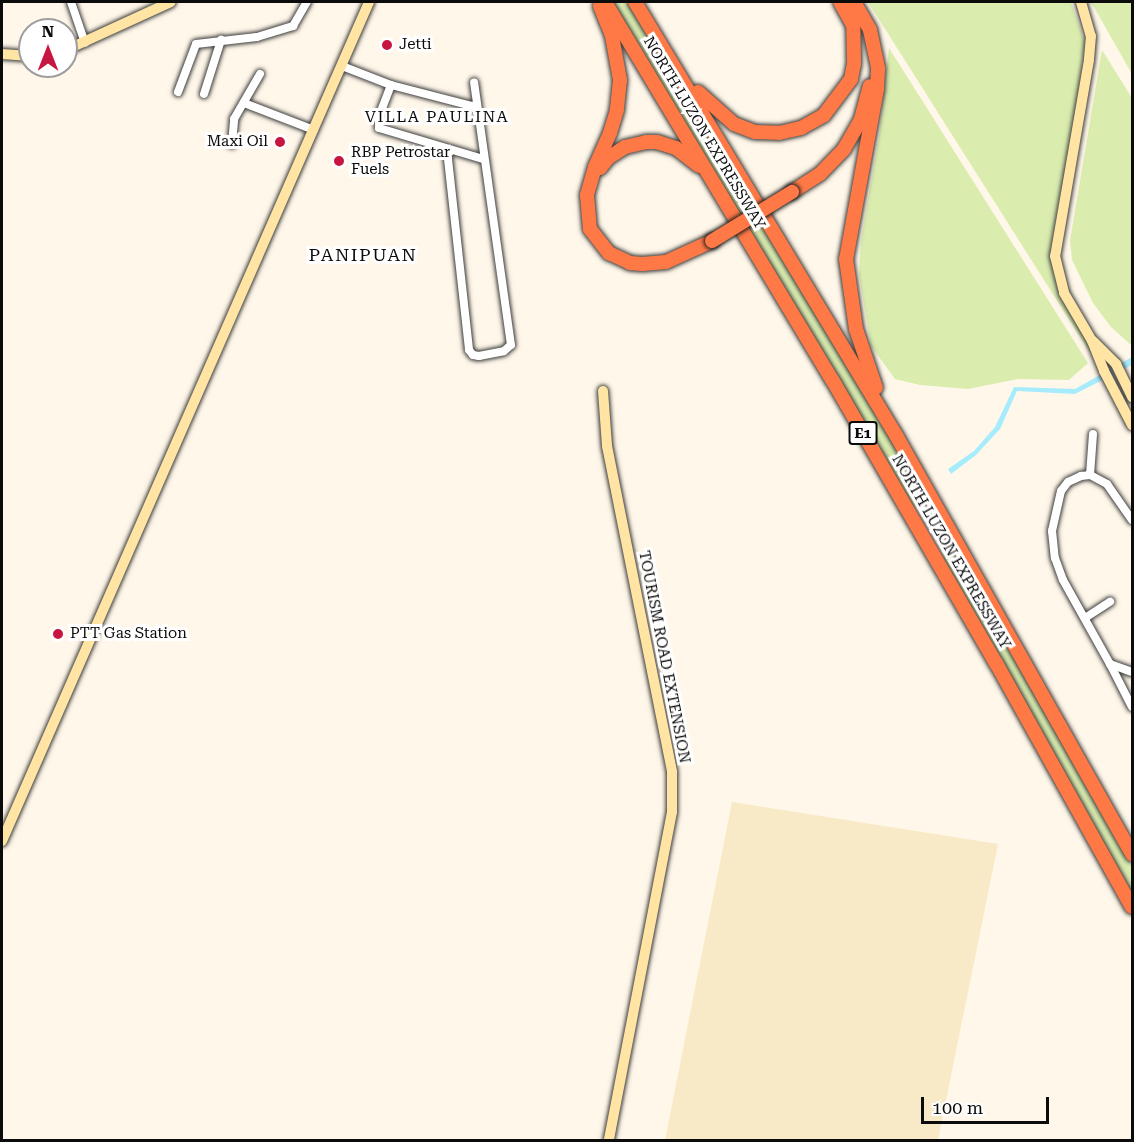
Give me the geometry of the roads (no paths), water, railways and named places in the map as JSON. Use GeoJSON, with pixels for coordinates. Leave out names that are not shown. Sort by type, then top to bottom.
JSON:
{"type":"FeatureCollection","features":[{"type":"Feature","properties":{"kind":"highway"},"geometry":{"type":"LineString","coordinates":[[599,2],[617,57],[619,93],[610,133],[588,185],[586,207],[590,229],[602,246],[619,258],[630,262],[654,264],[676,258],[712,241],[792,192],[833,162],[854,134],[861,119],[870,85],[871,68],[866,34],[852,3]]}},
{"type":"Feature","properties":{"kind":"highway","name":"NORTH LUZON EXPRESSWAY"},"geometry":{"type":"LineString","coordinates":[[605,2],[728,203],[985,644],[1132,907]]}},
{"type":"Feature","properties":{"kind":"highway","name":"NORTH LUZON EXPRESSWAY"},"geometry":{"type":"LineString","coordinates":[[635,2],[674,62],[897,437],[1132,854]]}},
{"type":"Feature","properties":{"kind":"highway"},"geometry":{"type":"LineString","coordinates":[[674,62],[709,104],[734,124],[755,132],[779,132],[801,128],[824,115],[851,79],[854,64],[854,30],[840,2]]}},
{"type":"Feature","properties":{"kind":"highway"},"geometry":{"type":"LineString","coordinates":[[852,3],[870,30],[878,69],[877,89],[849,235],[847,280],[861,351],[897,437]]}},
{"type":"Feature","properties":{"kind":"highway"},"geometry":{"type":"LineString","coordinates":[[588,185],[614,153],[636,143],[657,142],[676,148],[695,161],[728,203]]}},
{"type":"Feature","properties":{"kind":"main road"},"geometry":{"type":"LineString","coordinates":[[78,46],[171,2]]}},
{"type":"Feature","properties":{"kind":"main road"},"geometry":{"type":"LineString","coordinates":[[2,841],[369,2]]}},
{"type":"Feature","properties":{"kind":"main road"},"geometry":{"type":"LineString","coordinates":[[1081,2],[1092,36],[1055,256],[1065,293],[1092,341],[1104,371],[1132,424]]}},
{"type":"Feature","properties":{"kind":"main road"},"geometry":{"type":"LineString","coordinates":[[2,54],[18,55]]}},
{"type":"Feature","properties":{"kind":"main road"},"geometry":{"type":"LineString","coordinates":[[1092,341],[1116,364],[1132,397]]}},
{"type":"Feature","properties":{"kind":"main road","name":"TOURISM ROAD EXTENSION"},"geometry":{"type":"LineString","coordinates":[[603,391],[607,446],[672,772],[672,812],[609,1140]]}},
{"type":"Feature","properties":{"kind":"street"},"geometry":{"type":"LineString","coordinates":[[71,2],[85,43]]}},
{"type":"Feature","properties":{"kind":"street"},"geometry":{"type":"LineString","coordinates":[[178,92],[196,45],[257,37],[293,26],[307,2]]}},
{"type":"Feature","properties":{"kind":"street"},"geometry":{"type":"LineString","coordinates":[[204,94],[221,40]]}},
{"type":"Feature","properties":{"kind":"street"},"geometry":{"type":"LineString","coordinates":[[342,66],[391,85],[472,106],[477,111]]}},
{"type":"Feature","properties":{"kind":"street"},"geometry":{"type":"LineString","coordinates":[[232,144],[232,126],[260,74]]}},
{"type":"Feature","properties":{"kind":"street"},"geometry":{"type":"LineString","coordinates":[[447,150],[469,350],[473,355],[479,356],[504,351],[511,345],[474,83]]}},
{"type":"Feature","properties":{"kind":"street"},"geometry":{"type":"LineString","coordinates":[[391,85],[379,117],[379,128],[483,159]]}},
{"type":"Feature","properties":{"kind":"street"},"geometry":{"type":"LineString","coordinates":[[244,104],[314,130]]}},
{"type":"Feature","properties":{"kind":"street"},"geometry":{"type":"LineString","coordinates":[[1090,475],[1093,434]]}},
{"type":"Feature","properties":{"kind":"street"},"geometry":{"type":"LineString","coordinates":[[1132,520],[1107,484],[1090,475],[1074,478],[1061,491],[1052,531],[1056,558],[1063,580],[1132,707]]}},
{"type":"Feature","properties":{"kind":"street"},"geometry":{"type":"LineString","coordinates":[[1084,618],[1110,602]]}},
{"type":"Feature","properties":{"kind":"street"},"geometry":{"type":"LineString","coordinates":[[1110,664],[1132,672]]}},
{"type":"Feature","properties":{"kind":"water"},"geometry":{"type":"Polygon","coordinates":[[[1132,357],[1132,365],[1075,394],[1017,391],[1000,429],[976,455],[951,474],[948,469],[974,451],[995,427],[1014,387],[1075,389],[1132,357]]]}},
{"type":"Feature","properties":{"kind":"place","name":"Jetti"},"geometry":{"type":"Point","coordinates":[387,45]}},
{"type":"Feature","properties":{"kind":"place","name":"Maxi Oil"},"geometry":{"type":"Point","coordinates":[280,142]}},
{"type":"Feature","properties":{"kind":"place","name":"RBP Petrostar Fuels"},"geometry":{"type":"Point","coordinates":[339,161]}},
{"type":"Feature","properties":{"kind":"place","name":"PTT Gas Station"},"geometry":{"type":"Point","coordinates":[58,634]}},
{"type":"Feature","properties":{"kind":"district","name":"VILLA PAULINA"},"geometry":{"type":"Point","coordinates":[437,117]}},
{"type":"Feature","properties":{"kind":"district","name":"PANIPUAN"},"geometry":{"type":"Point","coordinates":[363,255]}}]}
